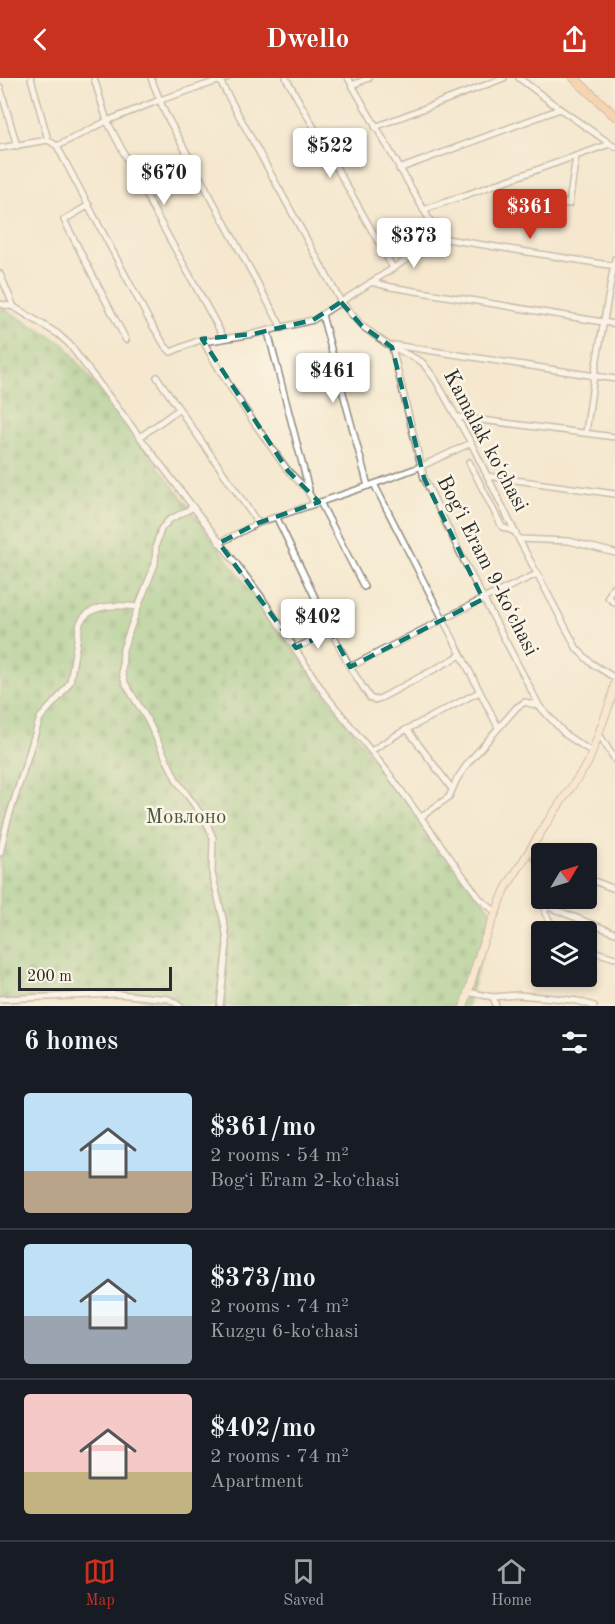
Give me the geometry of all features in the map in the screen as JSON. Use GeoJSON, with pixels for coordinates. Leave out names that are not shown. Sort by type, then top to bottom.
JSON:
{"type":"FeatureCollection","features":[{"type":"Feature","properties":{"kind":"main road"},"geometry":{"type":"LineString","coordinates":[[574,78],[615,116]]}},
{"type":"Feature","properties":{"kind":"street"},"geometry":{"type":"LineString","coordinates":[[31,78],[48,140],[57,146],[112,251],[165,346],[171,352],[202,339],[210,341],[268,332],[313,320],[440,238],[615,263],[586,432]]}},
{"type":"Feature","properties":{"kind":"street"},"geometry":{"type":"LineString","coordinates":[[94,78],[107,121],[224,338]]}},
{"type":"Feature","properties":{"kind":"street"},"geometry":{"type":"LineString","coordinates":[[152,78],[165,113],[282,327]]}},
{"type":"Feature","properties":{"kind":"street"},"geometry":{"type":"LineString","coordinates":[[57,146],[107,121],[211,81],[227,78]]}},
{"type":"Feature","properties":{"kind":"street"},"geometry":{"type":"LineString","coordinates":[[286,78],[393,268]]}},
{"type":"Feature","properties":{"kind":"street"},"geometry":{"type":"LineString","coordinates":[[348,78],[440,238]]}},
{"type":"Feature","properties":{"kind":"street"},"geometry":{"type":"LineString","coordinates":[[352,85],[369,78]]}},
{"type":"Feature","properties":{"kind":"street"},"geometry":{"type":"LineString","coordinates":[[375,127],[504,78]]}},
{"type":"Feature","properties":{"kind":"street"},"geometry":{"type":"LineString","coordinates":[[519,78],[612,146]]}},
{"type":"Feature","properties":{"kind":"street","name":"Kamalak koʻchasi"},"geometry":{"type":"LineString","coordinates":[[220,81],[340,302],[362,326],[389,345],[422,362],[435,379],[471,443],[514,532],[577,649],[591,663],[615,680]]}},
{"type":"Feature","properties":{"kind":"street"},"geometry":{"type":"LineString","coordinates":[[0,87],[17,146]]}},
{"type":"Feature","properties":{"kind":"street"},"geometry":{"type":"LineString","coordinates":[[399,169],[560,109]]}},
{"type":"Feature","properties":{"kind":"street"},"geometry":{"type":"LineString","coordinates":[[0,148],[48,140]]}},
{"type":"Feature","properties":{"kind":"street"},"geometry":{"type":"LineString","coordinates":[[423,210],[576,156],[612,146]]}},
{"type":"Feature","properties":{"kind":"street"},"geometry":{"type":"LineString","coordinates":[[495,184],[510,194],[569,204],[576,156]]}},
{"type":"Feature","properties":{"kind":"street"},"geometry":{"type":"LineString","coordinates":[[89,205],[64,220],[126,340]]}},
{"type":"Feature","properties":{"kind":"street"},"geometry":{"type":"LineString","coordinates":[[0,274],[14,307]]}},
{"type":"Feature","properties":{"kind":"street"},"geometry":{"type":"LineString","coordinates":[[371,282],[615,324]]}},
{"type":"Feature","properties":{"kind":"street"},"geometry":{"type":"LineString","coordinates":[[0,304],[14,307],[58,334],[69,344],[260,595],[324,693],[421,817],[480,899],[497,913]]}},
{"type":"Feature","properties":{"kind":"street"},"geometry":{"type":"LineString","coordinates":[[322,315],[371,485],[498,727]]}},
{"type":"Feature","properties":{"kind":"street"},"geometry":{"type":"LineString","coordinates":[[268,332],[314,504]]}},
{"type":"Feature","properties":{"kind":"street"},"geometry":{"type":"LineString","coordinates":[[202,339],[232,392],[276,454],[294,477],[310,492]]}},
{"type":"Feature","properties":{"kind":"street"},"geometry":{"type":"LineString","coordinates":[[471,443],[422,466],[389,345],[615,379]]}},
{"type":"Feature","properties":{"kind":"street"},"geometry":{"type":"LineString","coordinates":[[157,377],[258,523]]}},
{"type":"Feature","properties":{"kind":"street"},"geometry":{"type":"LineString","coordinates":[[140,437],[179,409]]}},
{"type":"Feature","properties":{"kind":"street"},"geometry":{"type":"LineString","coordinates":[[457,417],[615,437]]}},
{"type":"Feature","properties":{"kind":"street"},"geometry":{"type":"LineString","coordinates":[[469,462],[502,526],[514,532]]}},
{"type":"Feature","properties":{"kind":"street","name":"Bogʻi Eram 9-koʻchasi"},"geometry":{"type":"LineString","coordinates":[[219,543],[276,516],[422,466],[424,477],[483,599],[540,707],[566,735],[592,753]]}},
{"type":"Feature","properties":{"kind":"street"},"geometry":{"type":"LineString","coordinates":[[486,476],[615,494]]}},
{"type":"Feature","properties":{"kind":"street"},"geometry":{"type":"LineString","coordinates":[[321,502],[364,587]]}},
{"type":"Feature","properties":{"kind":"street"},"geometry":{"type":"LineString","coordinates":[[192,508],[169,520],[161,529],[156,545],[155,564],[123,649],[122,673],[125,683],[147,719],[177,781],[206,821],[213,838],[212,873],[227,944],[220,1006]]}},
{"type":"Feature","properties":{"kind":"street"},"geometry":{"type":"LineString","coordinates":[[276,516],[331,632],[367,695],[375,700],[461,656]]}},
{"type":"Feature","properties":{"kind":"street"},"geometry":{"type":"LineString","coordinates":[[519,540],[569,541],[615,553]]}},
{"type":"Feature","properties":{"kind":"street"},"geometry":{"type":"LineString","coordinates":[[350,667],[537,574]]}},
{"type":"Feature","properties":{"kind":"street"},"geometry":{"type":"LineString","coordinates":[[613,587],[608,595],[615,603]]}},
{"type":"Feature","properties":{"kind":"street"},"geometry":{"type":"LineString","coordinates":[[0,853],[40,718],[70,682],[83,617],[93,610],[108,607],[138,607]]}},
{"type":"Feature","properties":{"kind":"street"},"geometry":{"type":"LineString","coordinates":[[296,648],[331,632]]}},
{"type":"Feature","properties":{"kind":"street"},"geometry":{"type":"LineString","coordinates":[[534,843],[588,764],[615,680]]}},
{"type":"Feature","properties":{"kind":"street"},"geometry":{"type":"LineString","coordinates":[[371,751],[407,729],[480,692]]}},
{"type":"Feature","properties":{"kind":"street"},"geometry":{"type":"LineString","coordinates":[[421,817],[445,800],[468,764],[521,703],[530,702],[540,707]]}},
{"type":"Feature","properties":{"kind":"street"},"geometry":{"type":"LineString","coordinates":[[407,729],[452,789]]}},
{"type":"Feature","properties":{"kind":"street"},"geometry":{"type":"LineString","coordinates":[[599,734],[615,760]]}},
{"type":"Feature","properties":{"kind":"street"},"geometry":{"type":"LineString","coordinates":[[464,1006],[481,948],[506,888],[531,847]]}},
{"type":"Feature","properties":{"kind":"street"},"geometry":{"type":"LineString","coordinates":[[597,882],[615,889]]}},
{"type":"Feature","properties":{"kind":"street"},"geometry":{"type":"LineString","coordinates":[[554,909],[615,933]]}},
{"type":"Feature","properties":{"kind":"street"},"geometry":{"type":"LineString","coordinates":[[597,953],[615,958]]}},
{"type":"Feature","properties":{"kind":"street"},"geometry":{"type":"LineString","coordinates":[[467,992],[493,997],[518,995],[554,998],[594,1006]]}},
{"type":"Feature","properties":{"kind":"street"},"geometry":{"type":"LineString","coordinates":[[0,999],[117,994],[169,999],[180,1006]]}},
{"type":"Feature","properties":{"kind":"street"},"geometry":{"type":"LineString","coordinates":[[493,997],[496,1006]]}},
{"type":"Feature","properties":{"kind":"highlighted area"},"geometry":{"type":"Polygon","coordinates":[[[341,302],[362,326],[392,347],[424,478],[483,599],[350,667],[331,631],[296,648],[219,543],[258,523],[319,502],[288,471],[202,339],[253,334],[313,320],[341,302]]]}},
{"type":"Feature","properties":{"kind":"green space","name":"Мовлоно"},"geometry":{"type":"Polygon","coordinates":[[[0,307],[64,344],[189,507],[347,723],[493,914],[467,1006],[157,1006],[141,998],[110,991],[0,1002],[0,307]]]}}]}
